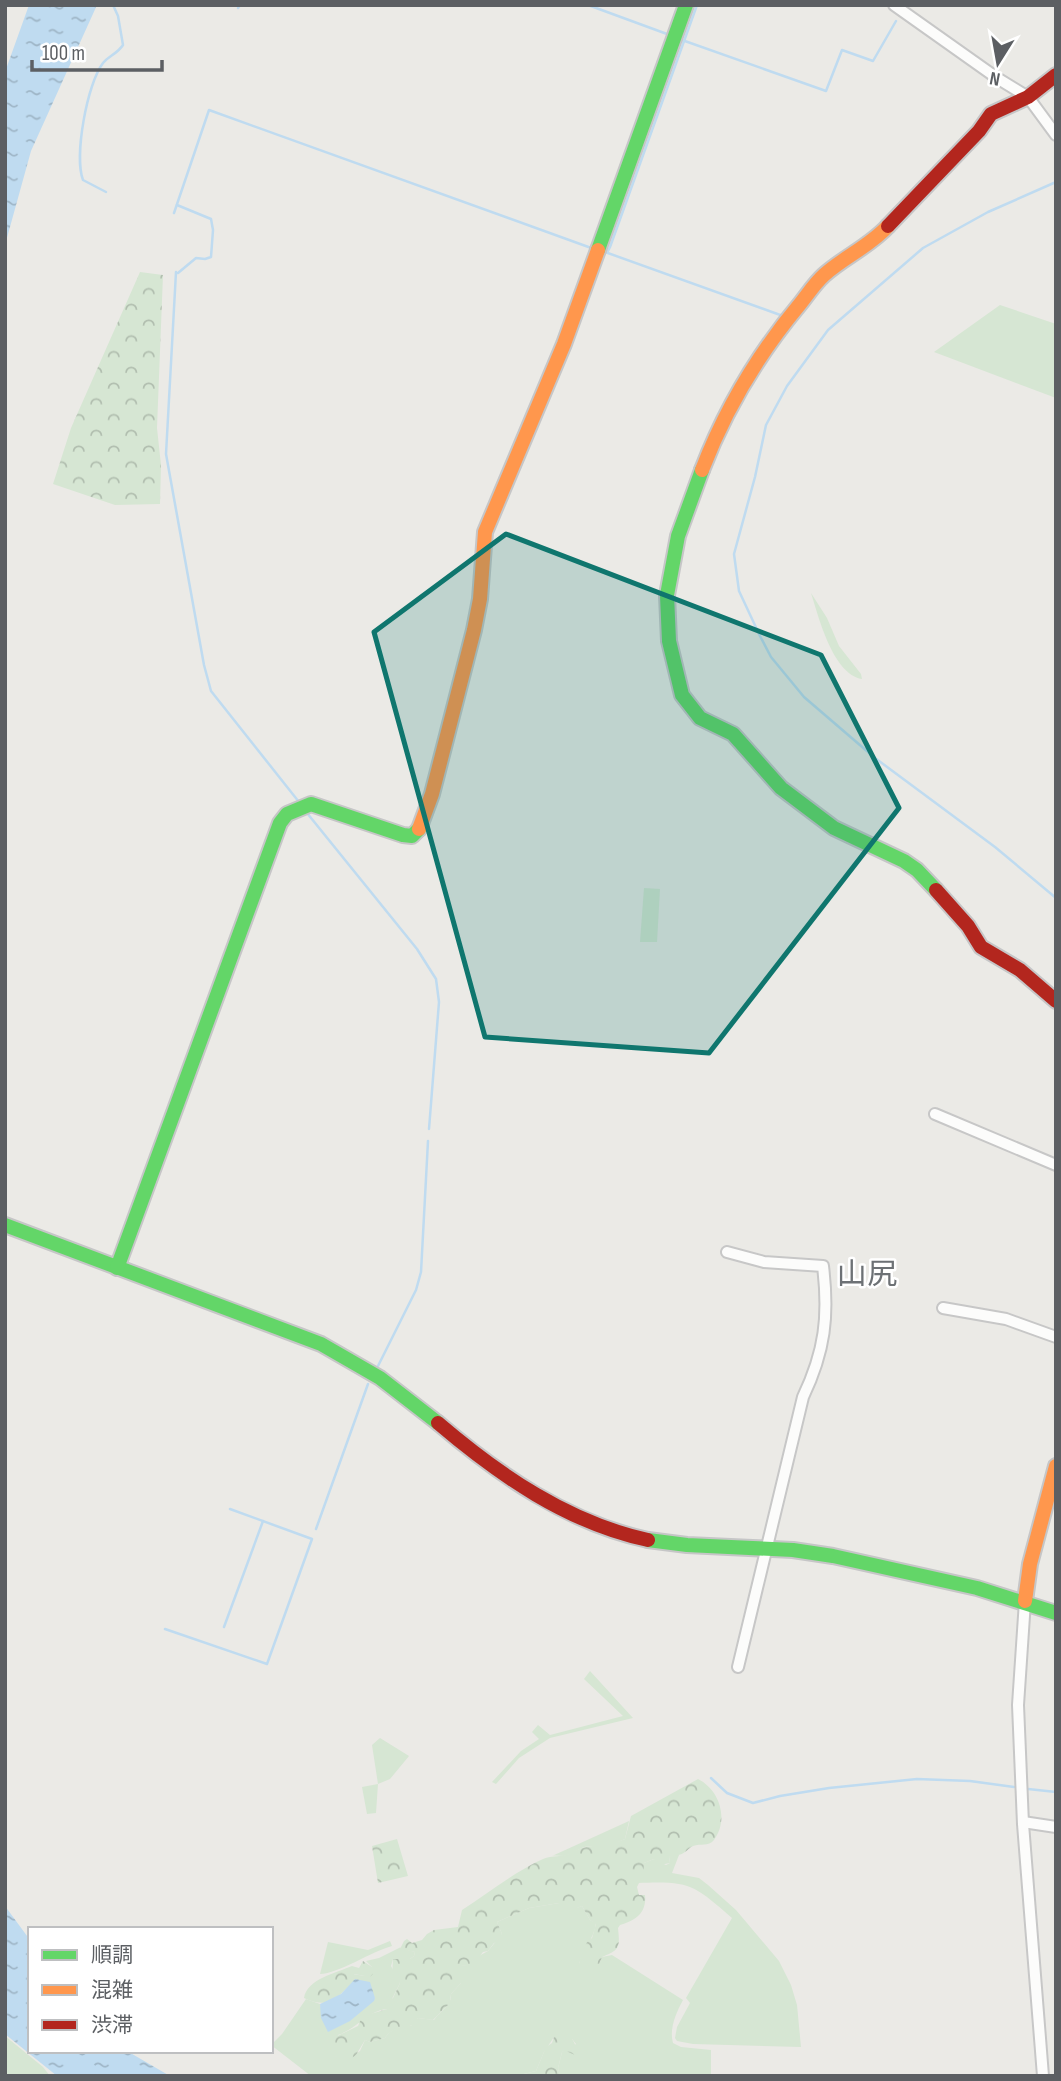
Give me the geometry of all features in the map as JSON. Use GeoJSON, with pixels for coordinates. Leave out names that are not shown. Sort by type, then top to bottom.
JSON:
{"type":"FeatureCollection","features":[{"type":"Feature","properties":{"kind":"street"},"geometry":{"type":"LineString","coordinates":[[117,1268],[280,823],[287,814],[304,806],[403,835],[412,836],[419,830],[434,788],[478,615],[485,532],[561,354],[686,5]]}},
{"type":"Feature","properties":{"kind":"street"},"geometry":{"type":"LineString","coordinates":[[894,5],[996,78],[1028,97],[1056,135]]}},
{"type":"Feature","properties":{"kind":"street"},"geometry":{"type":"LineString","coordinates":[[1056,75],[1028,97],[991,114],[979,131],[879,236],[824,275],[789,317],[753,367],[714,439],[678,536],[667,595],[669,641],[678,684],[693,711],[700,718],[733,734],[781,788],[834,828],[918,870],[968,926],[981,947],[1020,970],[1056,1001]]}},
{"type":"Feature","properties":{"kind":"street"},"geometry":{"type":"LineString","coordinates":[[935,1114],[1056,1165]]}},
{"type":"Feature","properties":{"kind":"street"},"geometry":{"type":"LineString","coordinates":[[5,1225],[296,1334],[343,1355],[399,1391],[491,1466],[528,1491],[626,1534],[700,1546],[766,1547],[825,1554],[984,1589],[1056,1612]]}},
{"type":"Feature","properties":{"kind":"street"},"geometry":{"type":"LineString","coordinates":[[727,1252],[764,1262],[823,1266],[827,1299],[824,1338],[816,1370],[803,1397],[738,1667]]}},
{"type":"Feature","properties":{"kind":"street"},"geometry":{"type":"LineString","coordinates":[[943,1308],[1006,1319],[1056,1337]]}},
{"type":"Feature","properties":{"kind":"street"},"geometry":{"type":"LineString","coordinates":[[1043,2076],[1023,1822],[1018,1706],[1030,1564],[1049,1512],[1056,1466]]}},
{"type":"Feature","properties":{"kind":"street"},"geometry":{"type":"LineString","coordinates":[[1023,1822],[1056,1827]]}},
{"type":"Feature","properties":{"kind":"highlighted area"},"geometry":{"type":"Polygon","coordinates":[[[506,534],[821,655],[899,808],[709,1053],[485,1037],[374,632],[506,534]]]}},
{"type":"Feature","properties":{"kind":"green space"},"geometry":{"type":"Polygon","coordinates":[[[140,272],[163,275],[157,428],[161,465],[160,504],[115,505],[53,484],[71,428],[140,272]]]}},
{"type":"Feature","properties":{"kind":"green space"},"geometry":{"type":"Polygon","coordinates":[[[1000,305],[1056,324],[1056,398],[934,352],[1000,305]]]}},
{"type":"Feature","properties":{"kind":"green space"},"geometry":{"type":"Polygon","coordinates":[[[811,593],[827,618],[839,646],[862,679],[852,675],[835,656],[811,593]]]}},
{"type":"Feature","properties":{"kind":"green space"},"geometry":{"type":"Polygon","coordinates":[[[644,888],[660,889],[657,942],[640,942],[644,888]]]}},
{"type":"Feature","properties":{"kind":"green space"},"geometry":{"type":"Polygon","coordinates":[[[590,1671],[633,1718],[550,1738],[519,1758],[496,1784],[492,1782],[521,1751],[539,1739],[532,1732],[538,1725],[550,1735],[623,1716],[584,1679],[590,1671]]]}},
{"type":"Feature","properties":{"kind":"green space"},"geometry":{"type":"Polygon","coordinates":[[[380,1738],[409,1756],[390,1779],[378,1784],[372,1745],[380,1738]]]}},
{"type":"Feature","properties":{"kind":"green space"},"geometry":{"type":"Polygon","coordinates":[[[698,1779],[712,1790],[717,1798],[721,1815],[719,1832],[709,1843],[693,1846],[681,1854],[669,1857],[670,1863],[660,1865],[654,1859],[644,1863],[643,1875],[637,1887],[639,1895],[645,1895],[642,1912],[635,1919],[620,1925],[618,1947],[602,1957],[597,1970],[586,1971],[579,1964],[583,1949],[592,1938],[596,1924],[590,1920],[582,1906],[570,1917],[561,1913],[559,1903],[529,1908],[497,1922],[502,1934],[499,1942],[483,1952],[473,1965],[461,1966],[461,1983],[451,1994],[450,2003],[433,2020],[418,2018],[414,2025],[395,2030],[385,2038],[370,2042],[365,2040],[356,2055],[347,2061],[333,2055],[333,2038],[358,2026],[361,2019],[367,2015],[387,2009],[387,2001],[393,1998],[400,1983],[392,1976],[393,1959],[410,1959],[415,1952],[400,1949],[404,1941],[407,1939],[412,1943],[422,1940],[434,1930],[458,1927],[462,1910],[532,1864],[588,1847],[600,1849],[609,1840],[617,1842],[625,1839],[631,1816],[698,1779]]]}},
{"type":"Feature","properties":{"kind":"green space"},"geometry":{"type":"Polygon","coordinates":[[[378,1784],[376,1813],[367,1814],[362,1787],[378,1784]]]}},
{"type":"Feature","properties":{"kind":"green space"},"geometry":{"type":"Polygon","coordinates":[[[629,1821],[625,1839],[600,1850],[589,1846],[569,1855],[552,1856],[629,1821]]]}},
{"type":"Feature","properties":{"kind":"green space"},"geometry":{"type":"Polygon","coordinates":[[[397,1839],[408,1876],[378,1883],[372,1846],[397,1839]]]}},
{"type":"Feature","properties":{"kind":"green space"},"geometry":{"type":"Polygon","coordinates":[[[679,1855],[672,1873],[699,1878],[708,1885],[736,1910],[779,1961],[797,2005],[801,2047],[693,2044],[677,2041],[677,2027],[690,2003],[686,1998],[732,1918],[699,1891],[690,1887],[669,1883],[637,1883],[644,1863],[654,1859],[666,1865],[670,1863],[669,1857],[679,1855]]]}},
{"type":"Feature","properties":{"kind":"green space"},"geometry":{"type":"Polygon","coordinates":[[[559,1903],[576,1908],[582,1906],[590,1920],[596,1923],[579,1964],[599,1964],[602,1957],[612,1955],[683,2000],[673,2027],[673,2043],[681,2047],[711,2050],[711,2076],[560,2076],[558,2068],[562,2052],[576,2044],[572,2039],[554,2037],[536,2071],[516,2076],[311,2076],[273,2047],[306,1999],[320,2004],[328,2031],[351,2018],[375,1998],[365,1982],[353,1979],[353,1974],[365,1976],[372,1967],[366,1961],[401,1947],[415,1952],[410,1959],[393,1959],[391,1966],[400,1983],[387,2009],[374,2013],[338,2035],[335,2056],[351,2057],[360,2051],[365,2040],[370,2042],[385,2038],[396,2029],[411,2026],[418,2018],[434,2020],[448,2005],[451,1994],[461,1983],[461,1966],[473,1964],[502,1934],[497,1922],[529,1908],[559,1903]]]}},
{"type":"Feature","properties":{"kind":"green space"},"geometry":{"type":"Polygon","coordinates":[[[390,1941],[392,1946],[320,1974],[328,1942],[368,1950],[390,1941]]]}},
{"type":"Feature","properties":{"kind":"green space"},"geometry":{"type":"Polygon","coordinates":[[[363,1961],[372,1967],[373,1974],[370,1977],[354,1974],[354,1982],[332,2001],[320,2003],[304,1998],[306,1991],[316,1981],[352,1966],[359,1968],[363,1961]]]}},
{"type":"Feature","properties":{"kind":"green space"},"geometry":{"type":"Polygon","coordinates":[[[568,2033],[576,2052],[575,2055],[562,2052],[558,2068],[560,2076],[516,2076],[536,2071],[546,2047],[552,2043],[554,2037],[568,2033]]]}},
{"type":"Feature","properties":{"kind":"green space"},"geometry":{"type":"Polygon","coordinates":[[[5,2036],[43,2067],[50,2076],[5,2076],[5,2036]]]}},
{"type":"Feature","properties":{"kind":"water"},"geometry":{"type":"Polygon","coordinates":[[[29,5],[97,5],[31,151],[5,245],[5,72],[29,5]]]}},
{"type":"Feature","properties":{"kind":"water"},"geometry":{"type":"Polygon","coordinates":[[[5,1906],[28,1937],[28,2053],[5,2034],[5,1906]]]}},
{"type":"Feature","properties":{"kind":"water"},"geometry":{"type":"Polygon","coordinates":[[[355,1979],[370,1982],[374,2001],[350,2021],[328,2032],[321,2018],[320,2004],[341,1994],[355,1979]]]}},
{"type":"Feature","properties":{"kind":"water"},"geometry":{"type":"Polygon","coordinates":[[[29,2053],[130,2053],[170,2076],[57,2076],[29,2053]]]}},
{"type":"Feature","properties":{"kind":"waterway"},"geometry":{"type":"LineString","coordinates":[[106,192],[83,180],[80,155],[87,103],[97,73],[103,63],[123,45],[118,16],[113,5]]}},
{"type":"Feature","properties":{"kind":"waterway"},"geometry":{"type":"LineString","coordinates":[[588,5],[667,34]]}},
{"type":"Feature","properties":{"kind":"waterway"},"geometry":{"type":"LineString","coordinates":[[603,252],[610,247],[697,5]]}},
{"type":"Feature","properties":{"kind":"waterway"},"geometry":{"type":"LineString","coordinates":[[682,40],[826,91],[842,50],[873,61],[896,21]]}},
{"type":"Feature","properties":{"kind":"waterway"},"geometry":{"type":"LineString","coordinates":[[174,213],[209,110],[594,249]]}},
{"type":"Feature","properties":{"kind":"waterway"},"geometry":{"type":"LineString","coordinates":[[1056,182],[988,212],[923,248],[828,330],[787,386],[766,425],[734,554],[739,591],[760,636],[771,657],[804,697],[875,758],[995,847],[1056,898]]}},
{"type":"Feature","properties":{"kind":"waterway"},"geometry":{"type":"LineString","coordinates":[[177,205],[211,219],[213,230],[211,257],[196,258],[178,273]]}},
{"type":"Feature","properties":{"kind":"waterway"},"geometry":{"type":"LineString","coordinates":[[605,252],[783,316]]}},
{"type":"Feature","properties":{"kind":"waterway"},"geometry":{"type":"LineString","coordinates":[[176,272],[166,454],[204,665],[211,691],[299,802]]}},
{"type":"Feature","properties":{"kind":"waterway"},"geometry":{"type":"LineString","coordinates":[[307,813],[417,949],[436,979],[439,1002],[429,1129]]}},
{"type":"Feature","properties":{"kind":"waterway"},"geometry":{"type":"LineString","coordinates":[[378,1366],[416,1290],[421,1272],[428,1141]]}},
{"type":"Feature","properties":{"kind":"waterway"},"geometry":{"type":"LineString","coordinates":[[316,1529],[368,1384]]}},
{"type":"Feature","properties":{"kind":"waterway"},"geometry":{"type":"LineString","coordinates":[[165,1629],[267,1664],[312,1539],[230,1509]]}},
{"type":"Feature","properties":{"kind":"waterway"},"geometry":{"type":"LineString","coordinates":[[224,1627],[263,1521]]}},
{"type":"Feature","properties":{"kind":"waterway"},"geometry":{"type":"LineString","coordinates":[[711,1778],[727,1793],[753,1803],[829,1788],[917,1779],[970,1781],[1014,1787]]}},
{"type":"Feature","properties":{"kind":"waterway"},"geometry":{"type":"LineString","coordinates":[[1028,1789],[1056,1792]]}},
{"type":"Feature","properties":{"kind":"traffic: fast"},"geometry":{"type":"LineString","coordinates":[[598,250],[686,5]]}},
{"type":"Feature","properties":{"kind":"traffic: fast"},"geometry":{"type":"LineString","coordinates":[[702,470],[678,536],[667,595],[669,641],[682,695],[700,718],[733,734],[781,788],[834,828],[904,861],[936,890]]}},
{"type":"Feature","properties":{"kind":"traffic: fast"},"geometry":{"type":"LineString","coordinates":[[117,1268],[280,823],[287,814],[311,804],[403,835],[412,836],[419,829]]}},
{"type":"Feature","properties":{"kind":"traffic: fast"},"geometry":{"type":"LineString","coordinates":[[5,1225],[321,1344],[380,1378],[438,1423]]}},
{"type":"Feature","properties":{"kind":"traffic: fast"},"geometry":{"type":"LineString","coordinates":[[648,1540],[687,1545],[793,1550],[833,1556],[977,1588],[1056,1613]]}},
{"type":"Feature","properties":{"kind":"traffic: slow"},"geometry":{"type":"LineString","coordinates":[[702,470],[732,404],[785,323],[824,275],[888,226]]}},
{"type":"Feature","properties":{"kind":"traffic: slow"},"geometry":{"type":"LineString","coordinates":[[419,829],[432,794],[474,630],[480,599],[485,532],[564,344],[598,250]]}},
{"type":"Feature","properties":{"kind":"traffic: slow"},"geometry":{"type":"LineString","coordinates":[[1025,1601],[1030,1564],[1056,1466]]}},
{"type":"Feature","properties":{"kind":"traffic: jam"},"geometry":{"type":"LineString","coordinates":[[888,226],[979,131],[991,114],[1028,97],[1056,75]]}},
{"type":"Feature","properties":{"kind":"traffic: jam"},"geometry":{"type":"LineString","coordinates":[[936,890],[968,926],[981,947],[1020,970],[1056,1001]]}},
{"type":"Feature","properties":{"kind":"traffic: jam"},"geometry":{"type":"LineString","coordinates":[[438,1423],[485,1461],[536,1495],[590,1522],[648,1540]]}},
{"type":"Feature","properties":{"kind":"district","name":"山尻"},"geometry":{"type":"Point","coordinates":[867,1274]}}]}
